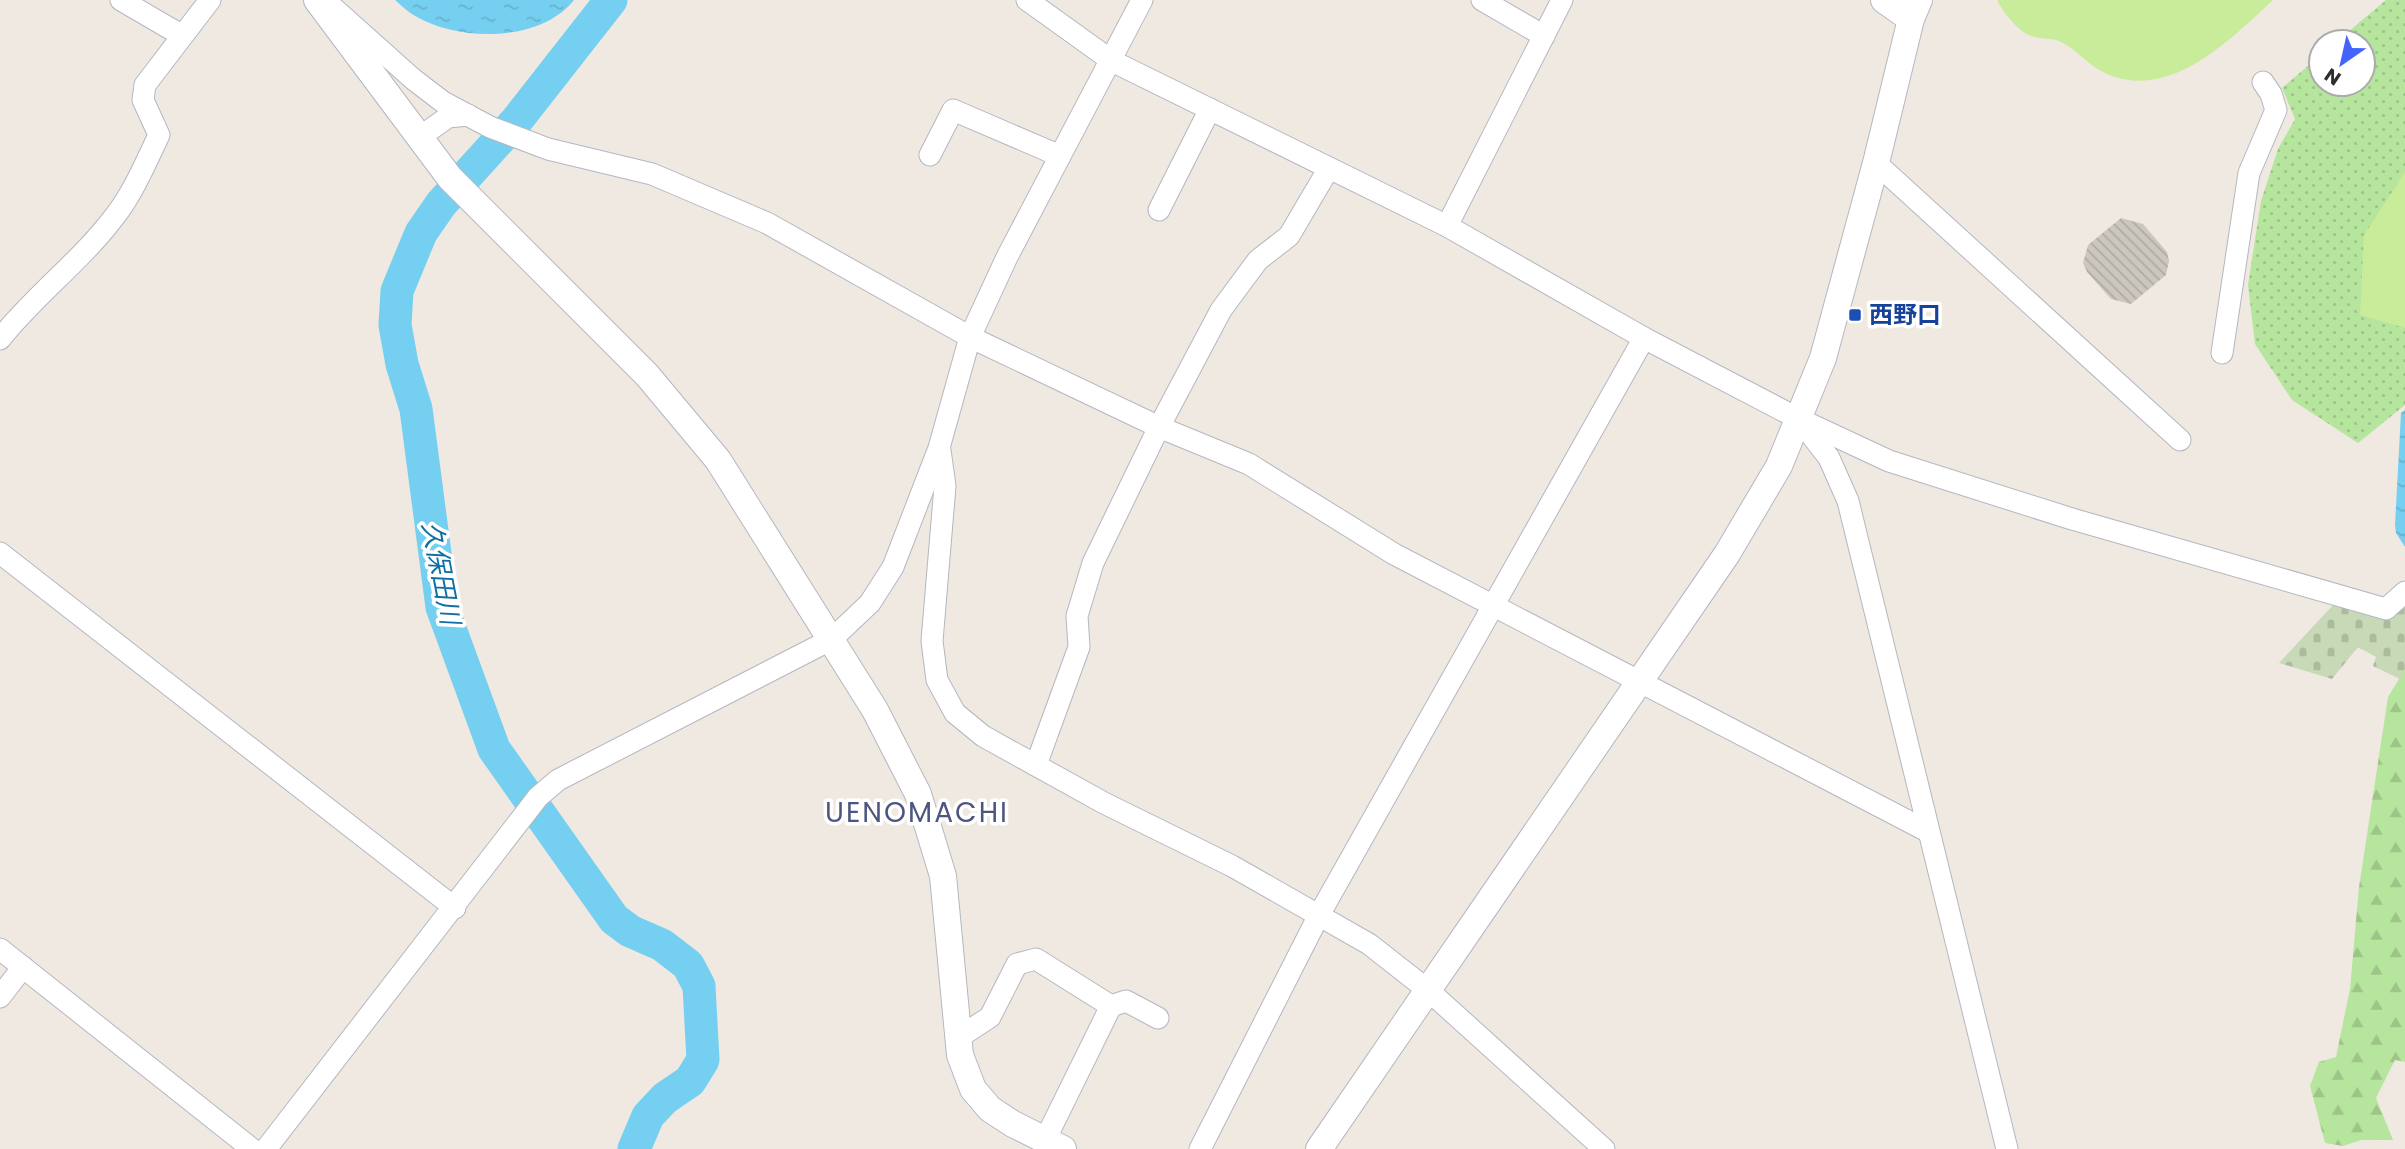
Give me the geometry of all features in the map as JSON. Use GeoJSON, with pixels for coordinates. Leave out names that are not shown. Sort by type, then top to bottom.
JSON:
{"type":"FeatureCollection","features":[{"type":"Feature","properties":{"kind":"street"},"geometry":{"type":"LineString","coordinates":[[121,0],[181,35]]}},
{"type":"Feature","properties":{"kind":"street"},"geometry":{"type":"LineString","coordinates":[[0,339],[27,305],[102,233],[118,213],[159,135],[143,100],[145,85],[210,0]]}},
{"type":"Feature","properties":{"kind":"street"},"geometry":{"type":"LineString","coordinates":[[317,0],[458,187],[674,405],[718,460],[875,710],[918,794],[943,876],[960,1055],[973,1089],[990,1109],[1054,1145],[1111,1006],[1126,1001],[1158,1018]]}},
{"type":"Feature","properties":{"kind":"street"},"geometry":{"type":"LineString","coordinates":[[325,0],[412,79],[490,127],[548,149],[652,174],[767,223],[970,337],[1159,427],[1249,464],[1394,554],[1929,832]]}},
{"type":"Feature","properties":{"kind":"street"},"geometry":{"type":"LineString","coordinates":[[1027,0],[1112,61],[1447,226],[1644,338],[1798,419],[1889,461],[2072,519],[2386,609],[2405,592]]}},
{"type":"Feature","properties":{"kind":"street"},"geometry":{"type":"LineString","coordinates":[[266,1149],[532,805],[558,780],[832,639],[870,603],[893,568],[939,448],[970,337],[1007,257],[1142,0]]}},
{"type":"Feature","properties":{"kind":"street"},"geometry":{"type":"LineString","coordinates":[[1482,0],[1544,36]]}},
{"type":"Feature","properties":{"kind":"street"},"geometry":{"type":"LineString","coordinates":[[1447,226],[1562,0]]}},
{"type":"Feature","properties":{"kind":"street"},"geometry":{"type":"LineString","coordinates":[[1319,1149],[1639,682],[1754,510],[1779,466],[1823,358],[1876,163],[1914,6],[1884,0]]}},
{"type":"Feature","properties":{"kind":"street"},"geometry":{"type":"LineString","coordinates":[[2222,353],[2249,173],[2276,110],[2271,94],[2263,82]]}},
{"type":"Feature","properties":{"kind":"street"},"geometry":{"type":"LineString","coordinates":[[1159,210],[1210,109]]}},
{"type":"Feature","properties":{"kind":"street"},"geometry":{"type":"LineString","coordinates":[[930,155],[953,110],[1060,156]]}},
{"type":"Feature","properties":{"kind":"street"},"geometry":{"type":"LineString","coordinates":[[420,137],[448,117],[468,115]]}},
{"type":"Feature","properties":{"kind":"street"},"geometry":{"type":"LineString","coordinates":[[1876,163],[2180,440]]}},
{"type":"Feature","properties":{"kind":"street"},"geometry":{"type":"LineString","coordinates":[[1036,765],[1079,648],[1077,616],[1093,563],[1159,427],[1221,310],[1258,260],[1289,236],[1329,168]]}},
{"type":"Feature","properties":{"kind":"street"},"geometry":{"type":"LineString","coordinates":[[1200,1149],[1319,915],[1644,338]]}},
{"type":"Feature","properties":{"kind":"street"},"geometry":{"type":"LineString","coordinates":[[1798,419],[1829,458],[1848,501],[2007,1149]]}},
{"type":"Feature","properties":{"kind":"street"},"geometry":{"type":"LineString","coordinates":[[939,448],[945,486],[932,641],[937,680],[955,713],[983,736],[1369,944],[1429,991],[1604,1149]]}},
{"type":"Feature","properties":{"kind":"street"},"geometry":{"type":"LineString","coordinates":[[0,553],[455,908]]}},
{"type":"Feature","properties":{"kind":"street"},"geometry":{"type":"LineString","coordinates":[[0,949],[252,1149]]}},
{"type":"Feature","properties":{"kind":"street"},"geometry":{"type":"LineString","coordinates":[[958,1038],[990,1017],[1017,964],[1036,959],[1111,1006]]}},
{"type":"Feature","properties":{"kind":"street"},"geometry":{"type":"LineString","coordinates":[[0,997],[23,967]]}},
{"type":"Feature","properties":{"kind":"green space"},"geometry":{"type":"Polygon","coordinates":[[[1997,0],[2273,0],[2238,32],[2197,62],[2152,80],[2129,80],[2099,70],[2061,42],[2024,33],[1997,0]]]}},
{"type":"Feature","properties":{"kind":"green space"},"geometry":{"type":"Polygon","coordinates":[[[2386,0],[2405,0],[2405,405],[2358,443],[2292,400],[2255,344],[2248,285],[2261,201],[2278,149],[2295,119],[2282,88],[2307,67],[2307,98],[2377,98],[2377,28],[2353,28],[2386,0]]]}},
{"type":"Feature","properties":{"kind":"green space"},"geometry":{"type":"Polygon","coordinates":[[[2405,172],[2405,328],[2360,315],[2364,235],[2405,172]]]}},
{"type":"Feature","properties":{"kind":"green space"},"geometry":{"type":"Polygon","coordinates":[[[2405,603],[2405,669],[2400,679],[2373,666],[2376,657],[2358,647],[2332,679],[2279,663],[2334,604],[2405,603]]]}},
{"type":"Feature","properties":{"kind":"green space"},"geometry":{"type":"Polygon","coordinates":[[[2405,669],[2405,1062],[2395,1060],[2376,1098],[2393,1140],[2361,1140],[2343,1146],[2325,1143],[2310,1086],[2319,1062],[2336,1057],[2350,989],[2359,887],[2388,697],[2405,669]]]}},
{"type":"Feature","properties":{"kind":"water"},"geometry":{"type":"Polygon","coordinates":[[[395,0],[574,0],[560,14],[542,24],[500,34],[477,34],[435,25],[414,15],[395,0]]]}},
{"type":"Feature","properties":{"kind":"water"},"geometry":{"type":"Polygon","coordinates":[[[2405,410],[2405,547],[2396,533],[2395,525],[2401,413],[2405,410]]]}},
{"type":"Feature","properties":{"kind":"building"},"geometry":{"type":"Polygon","coordinates":[[[2121,218],[2143,224],[2167,252],[2169,261],[2166,275],[2131,304],[2111,299],[2087,272],[2083,263],[2088,245],[2121,218]]]}},
{"type":"Feature","properties":{"kind":"waterway","name":"久保田川"},"geometry":{"type":"LineString","coordinates":[[611,0],[517,120],[441,204],[421,233],[397,291],[395,325],[402,364],[416,409],[442,607],[494,749],[614,919],[630,931],[662,945],[688,965],[699,986],[703,1060],[690,1081],[665,1098],[648,1116],[634,1149]]}},
{"type":"Feature","properties":{"kind":"place","name":"西野口"},"geometry":{"type":"Point","coordinates":[1855,315]}},
{"type":"Feature","properties":{"kind":"district","name":"UENOMACHI"},"geometry":{"type":"Point","coordinates":[917,812]}}]}
